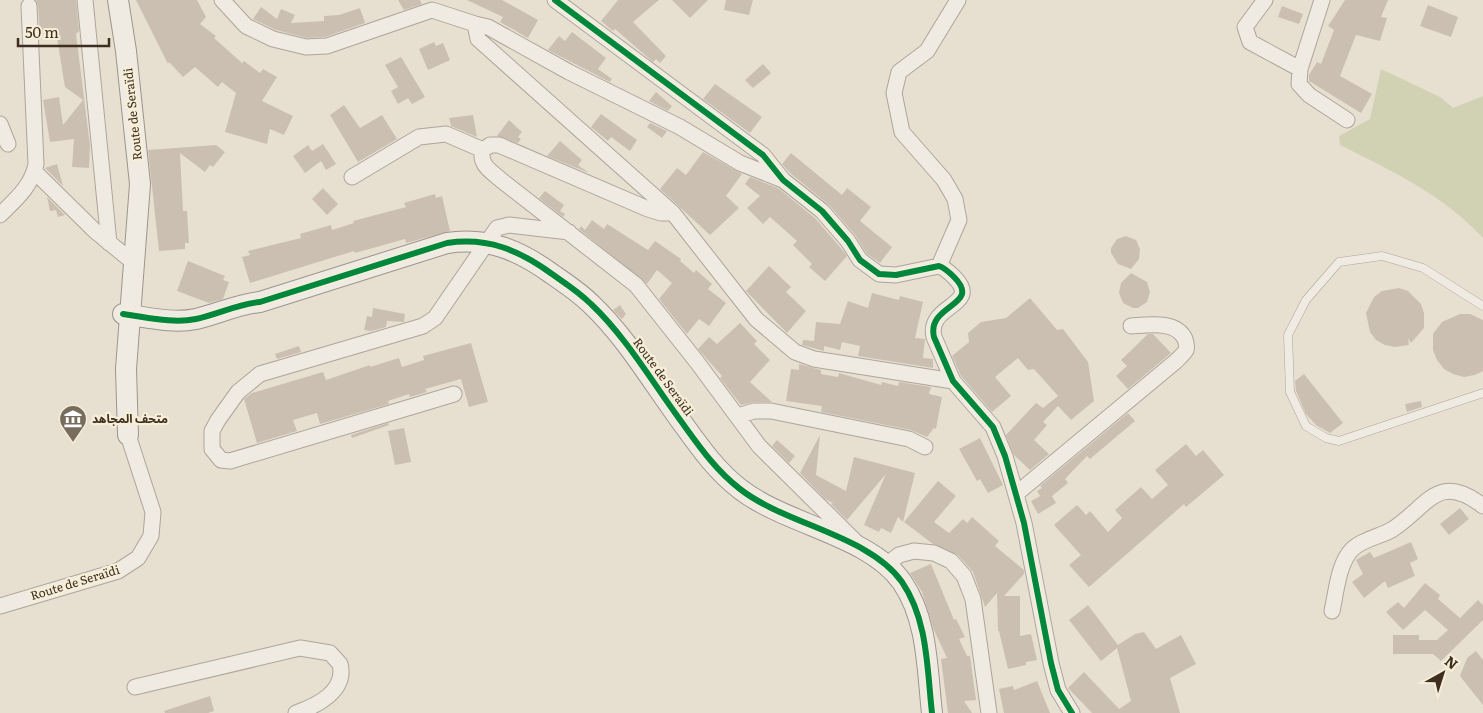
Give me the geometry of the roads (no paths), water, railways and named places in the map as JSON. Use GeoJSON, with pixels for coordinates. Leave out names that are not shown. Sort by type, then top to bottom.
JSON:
{"type":"FeatureCollection","features":[{"type":"Feature","properties":{"kind":"street"},"geometry":{"type":"LineString","coordinates":[[85,0],[109,243]]}},
{"type":"Feature","properties":{"kind":"street","name":"Route de Seraïdi"},"geometry":{"type":"LineString","coordinates":[[0,606],[118,571],[138,558],[151,536],[152,512],[128,435],[118,387],[139,205],[139,168],[126,51],[118,0]]}},
{"type":"Feature","properties":{"kind":"street"},"geometry":{"type":"LineString","coordinates":[[222,0],[246,26],[273,39],[306,47],[327,46],[432,10],[488,27],[569,72],[680,127],[740,164],[783,180]]}},
{"type":"Feature","properties":{"kind":"street"},"geometry":{"type":"LineString","coordinates":[[555,0],[763,156],[783,180],[822,211],[848,241],[860,260],[878,274],[896,275],[939,266],[956,279],[962,289],[955,306],[939,314],[933,332],[953,381],[993,427],[1024,523],[1058,690],[1072,713]]}},
{"type":"Feature","properties":{"kind":"street"},"geometry":{"type":"LineString","coordinates":[[939,266],[959,220],[955,199],[944,180],[902,132],[894,92],[899,72],[927,51],[958,0]]}},
{"type":"Feature","properties":{"kind":"street"},"geometry":{"type":"LineString","coordinates":[[1265,0],[1245,27],[1250,42],[1300,69]]}},
{"type":"Feature","properties":{"kind":"street"},"geometry":{"type":"LineString","coordinates":[[1322,0],[1300,69],[1299,84],[1309,95],[1347,120]]}},
{"type":"Feature","properties":{"kind":"street"},"geometry":{"type":"LineString","coordinates":[[0,215],[25,189],[35,172],[29,6]]}},
{"type":"Feature","properties":{"kind":"street"},"geometry":{"type":"LineString","coordinates":[[475,24],[478,39],[673,213],[756,319],[795,352],[814,359],[953,381]]}},
{"type":"Feature","properties":{"kind":"street"},"geometry":{"type":"LineString","coordinates":[[0,124],[8,144]]}},
{"type":"Feature","properties":{"kind":"street"},"geometry":{"type":"LineString","coordinates":[[352,177],[419,137],[446,134],[484,150]]}},
{"type":"Feature","properties":{"kind":"street"},"geometry":{"type":"LineString","coordinates":[[673,213],[648,210],[499,145],[490,145],[481,156],[484,164],[636,285],[738,416],[759,446],[863,549]]}},
{"type":"Feature","properties":{"kind":"street","name":"Route de Seraïdi"},"geometry":{"type":"LineString","coordinates":[[127,319],[128,258],[134,186],[139,168]]}},
{"type":"Feature","properties":{"kind":"street"},"geometry":{"type":"LineString","coordinates":[[35,172],[109,243],[128,258]]}},
{"type":"Feature","properties":{"kind":"street"},"geometry":{"type":"LineString","coordinates":[[454,394],[230,461],[221,460],[212,449],[212,431],[218,420],[238,392],[252,379],[277,368],[429,322],[440,313],[493,232],[502,226],[569,232]]}},
{"type":"Feature","properties":{"kind":"street","name":"Route de Seraïdi"},"geometry":{"type":"LineString","coordinates":[[127,319],[193,327],[247,310],[260,302],[447,243],[487,242],[501,245],[530,258],[591,304],[614,330],[710,461],[740,489],[776,512],[863,549],[886,565],[908,592],[920,618],[932,713]]}},
{"type":"Feature","properties":{"kind":"street"},"geometry":{"type":"LineString","coordinates":[[1016,494],[1175,362],[1186,350],[1186,342],[1182,334],[1169,326],[1155,324],[1131,326]]}},
{"type":"Feature","properties":{"kind":"street"},"geometry":{"type":"LineString","coordinates":[[738,416],[754,411],[771,411],[909,439],[925,447]]}},
{"type":"Feature","properties":{"kind":"street"},"geometry":{"type":"LineString","coordinates":[[1332,612],[1344,560],[1351,550],[1392,530],[1437,493],[1454,490],[1472,498],[1483,506]]}},
{"type":"Feature","properties":{"kind":"street"},"geometry":{"type":"LineString","coordinates":[[886,565],[899,555],[914,551],[934,553],[951,561],[964,576],[973,599],[989,713]]}},
{"type":"Feature","properties":{"kind":"street"},"geometry":{"type":"LineString","coordinates":[[135,687],[300,648],[330,653],[340,664],[340,679],[325,700],[296,713]]}},
{"type":"Feature","properties":{"kind":"lane"},"geometry":{"type":"LineString","coordinates":[[1483,306],[1423,268],[1382,256],[1339,262],[1306,300],[1288,335],[1290,392],[1306,426],[1326,438],[1339,441],[1483,393]]}},
{"type":"Feature","properties":{"kind":"place","name":"متحف المجاهد"},"geometry":{"type":"Point","coordinates":[73,443]}}]}
